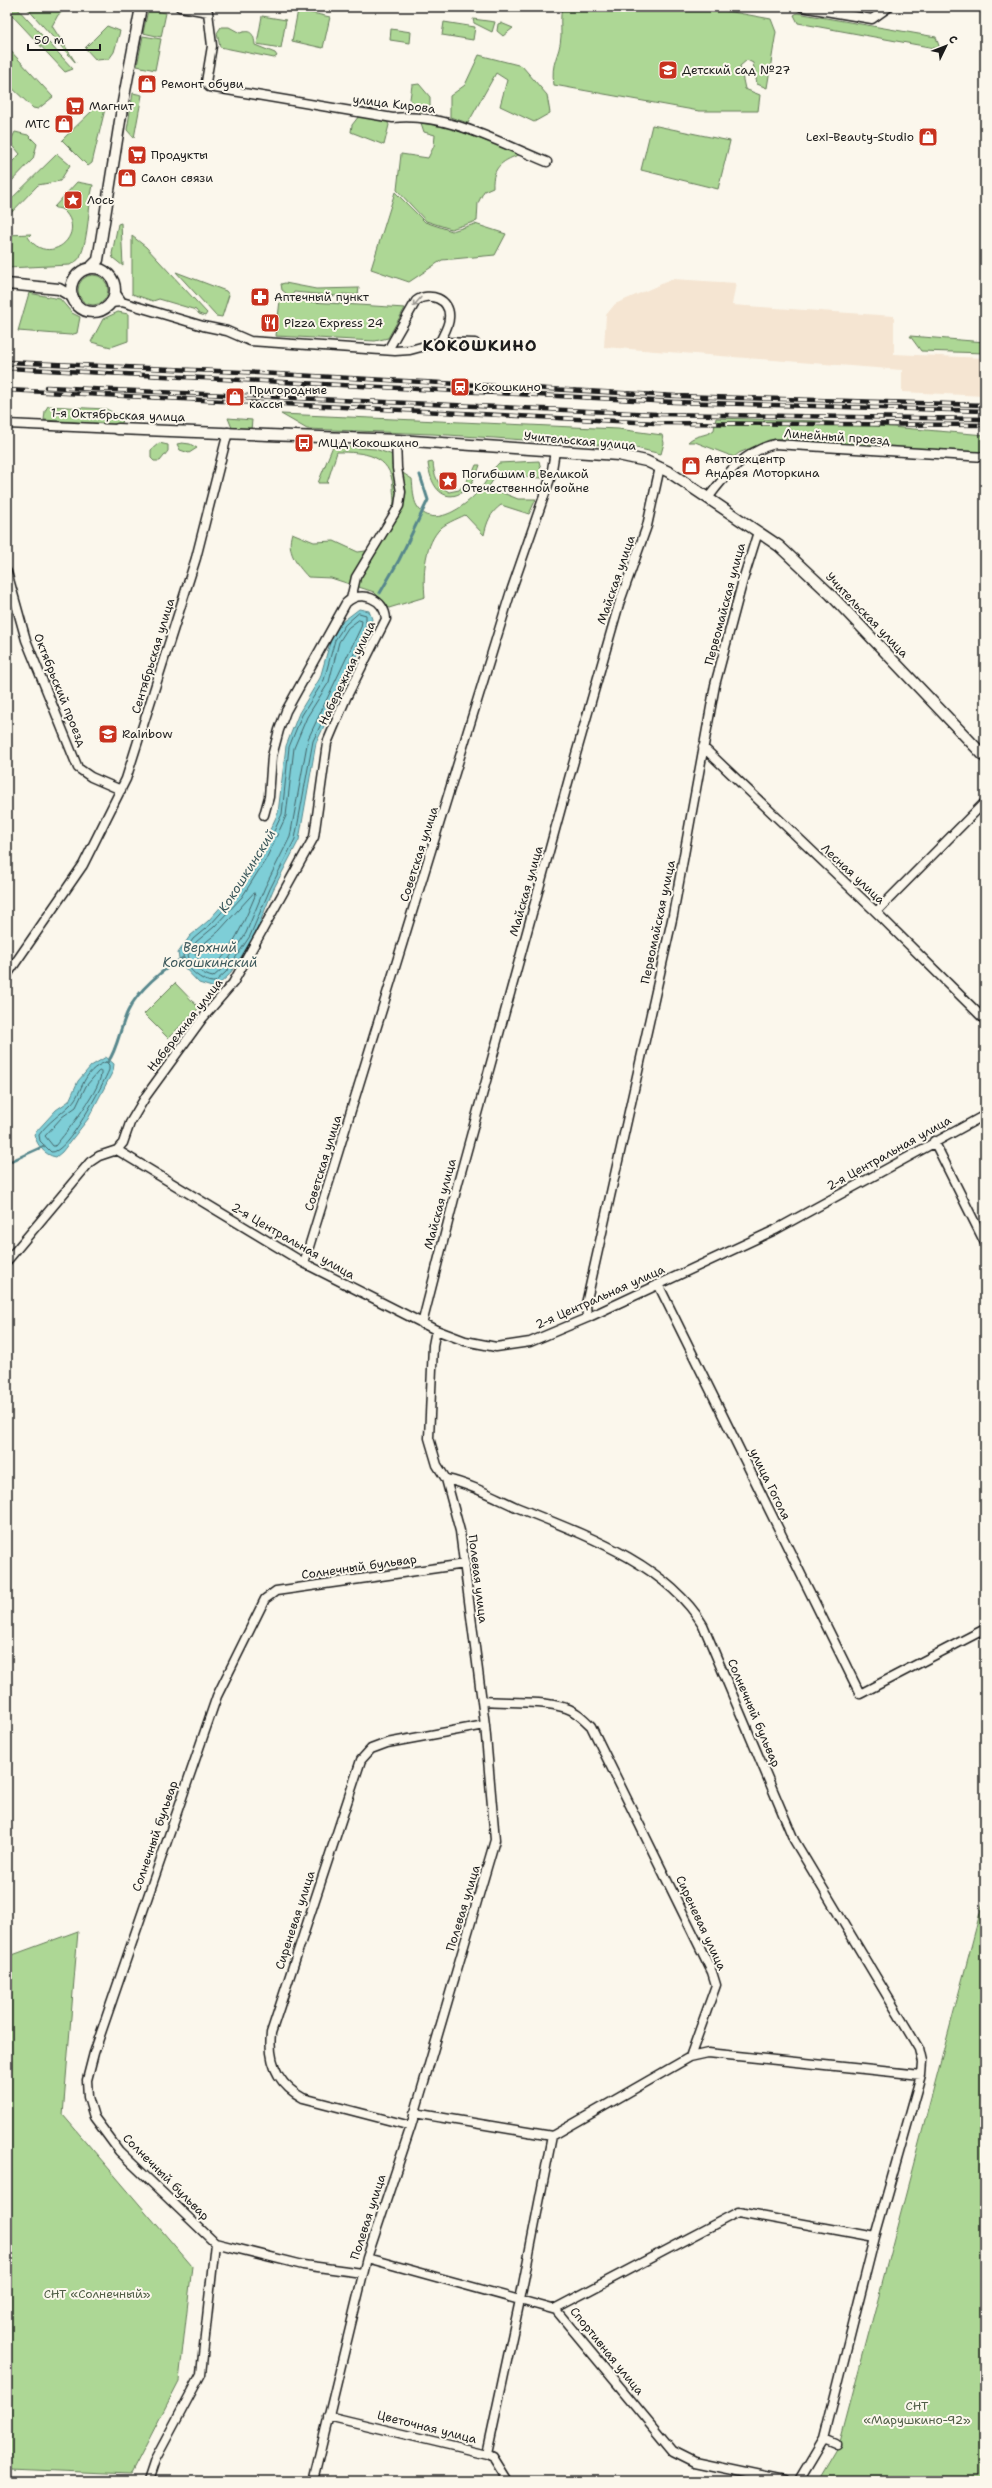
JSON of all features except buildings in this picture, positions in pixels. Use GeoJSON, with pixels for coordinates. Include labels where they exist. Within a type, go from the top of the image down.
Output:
{"type":"FeatureCollection","features":[{"type":"Feature","properties":{"kind":"street"},"geometry":{"type":"LineString","coordinates":[[60,289],[73,282],[78,274],[90,268],[98,260],[124,94],[141,7]]}},
{"type":"Feature","properties":{"kind":"street","name":"улица Кирова"},"geometry":{"type":"LineString","coordinates":[[180,7],[208,12],[212,35],[206,82],[209,87],[393,118],[414,118],[448,124],[547,162]]}},
{"type":"Feature","properties":{"kind":"street"},"geometry":{"type":"LineString","coordinates":[[802,7],[872,19],[889,7]]}},
{"type":"Feature","properties":{"kind":"street"},"geometry":{"type":"LineString","coordinates":[[98,260],[104,271],[113,280],[115,292],[122,302]]}},
{"type":"Feature","properties":{"kind":"street"},"geometry":{"type":"LineString","coordinates":[[90,268],[104,271]]}},
{"type":"Feature","properties":{"kind":"street"},"geometry":{"type":"LineString","coordinates":[[73,282],[73,297],[77,305],[89,311],[103,310],[110,303],[115,292]]}},
{"type":"Feature","properties":{"kind":"street"},"geometry":{"type":"LineString","coordinates":[[7,284],[60,289],[73,297]]}},
{"type":"Feature","properties":{"kind":"street"},"geometry":{"type":"LineString","coordinates":[[388,350],[416,301],[423,296],[433,296],[442,301],[448,309],[449,320],[440,342]]}},
{"type":"Feature","properties":{"kind":"street"},"geometry":{"type":"LineString","coordinates":[[110,303],[122,302],[203,326],[227,331],[250,341],[388,350],[410,350],[440,342],[474,343]]}},
{"type":"Feature","properties":{"kind":"street","name":"1-я Октябрьская улица"},"geometry":{"type":"LineString","coordinates":[[7,424],[228,432]]}},
{"type":"Feature","properties":{"kind":"street","name":"Учительская улица"},"geometry":{"type":"LineString","coordinates":[[228,432],[396,440],[618,455],[646,461],[660,467],[783,550],[830,594],[985,757]]}},
{"type":"Feature","properties":{"kind":"street","name":"Сентябрьская улица"},"geometry":{"type":"LineString","coordinates":[[7,975],[83,865],[121,790],[137,749],[194,565],[228,432]]}},
{"type":"Feature","properties":{"kind":"street"},"geometry":{"type":"LineString","coordinates":[[264,815],[270,797],[272,756],[284,716],[346,603],[355,598],[356,577],[399,506],[401,492],[397,468],[396,440]]}},
{"type":"Feature","properties":{"kind":"street","name":"Линейный проезд"},"geometry":{"type":"LineString","coordinates":[[708,498],[726,474],[746,456],[776,444],[985,457]]}},
{"type":"Feature","properties":{"kind":"street","name":"Советская улица"},"geometry":{"type":"LineString","coordinates":[[304,1263],[510,594],[551,476],[555,451]]}},
{"type":"Feature","properties":{"kind":"street","name":"Майская улица"},"geometry":{"type":"LineString","coordinates":[[422,1324],[458,1183],[570,775],[619,604],[647,526],[660,467]]}},
{"type":"Feature","properties":{"kind":"street","name":"Первомайская улица"},"geometry":{"type":"LineString","coordinates":[[587,1318],[586,1304],[675,908],[715,685],[743,580],[758,532]]}},
{"type":"Feature","properties":{"kind":"street","name":"Октябрьский проезд"},"geometry":{"type":"LineString","coordinates":[[7,572],[26,640],[78,768],[91,777],[121,790]]}},
{"type":"Feature","properties":{"kind":"street","name":"Набережная улица"},"geometry":{"type":"LineString","coordinates":[[117,1150],[123,1143],[130,1123],[146,1096],[202,1019],[233,983],[314,837],[324,754],[331,733],[386,619],[384,610],[377,602],[368,596],[355,598]]}},
{"type":"Feature","properties":{"kind":"street","name":"Лесная улица"},"geometry":{"type":"LineString","coordinates":[[703,747],[876,912],[985,1020]]}},
{"type":"Feature","properties":{"kind":"street"},"geometry":{"type":"LineString","coordinates":[[876,912],[985,802]]}},
{"type":"Feature","properties":{"kind":"street","name":"2-я Центральная улица"},"geometry":{"type":"LineString","coordinates":[[117,1150],[304,1263],[422,1324],[465,1341],[496,1347],[530,1342],[587,1318],[775,1230],[934,1141],[985,1115]]}},
{"type":"Feature","properties":{"kind":"street"},"geometry":{"type":"LineString","coordinates":[[934,1141],[985,1243]]}},
{"type":"Feature","properties":{"kind":"street"},"geometry":{"type":"LineString","coordinates":[[7,1261],[90,1162],[99,1156],[117,1150]]}},
{"type":"Feature","properties":{"kind":"street","name":"улица Гоголя"},"geometry":{"type":"LineString","coordinates":[[658,1284],[860,1694],[985,1629]]}},
{"type":"Feature","properties":{"kind":"street","name":"Полевая улица"},"geometry":{"type":"LineString","coordinates":[[313,2481],[362,2273],[411,2126],[495,1840],[485,1725],[457,1518],[446,1479],[437,1465],[430,1438],[433,1345],[436,1330]]}},
{"type":"Feature","properties":{"kind":"street","name":"Солнечный бульвар"},"geometry":{"type":"LineString","coordinates":[[446,1479],[465,1485],[575,1532],[644,1567],[696,1612],[703,1625],[794,1840],[919,2049],[922,2062],[921,2075],[875,2237],[824,2439],[799,2481]]}},
{"type":"Feature","properties":{"kind":"street","name":"Солнечный бульвар"},"geometry":{"type":"LineString","coordinates":[[362,2273],[304,2265],[215,2243],[119,2151],[94,2117],[88,2097],[88,2080],[94,2053],[217,1696],[265,1599],[276,1591],[464,1564]]}},
{"type":"Feature","properties":{"kind":"street","name":"Сиреневая улица"},"geometry":{"type":"LineString","coordinates":[[482,1701],[554,1705],[568,1708],[582,1716],[591,1726],[712,1972],[716,1985],[690,2056]]}},
{"type":"Feature","properties":{"kind":"street","name":"Сиреневая улица"},"geometry":{"type":"LineString","coordinates":[[411,2126],[303,2098],[287,2088],[271,2056],[271,2033],[361,1760],[371,1749],[387,1743],[485,1725]]}},
{"type":"Feature","properties":{"kind":"street"},"geometry":{"type":"LineString","coordinates":[[414,2113],[552,2136],[690,2056],[712,2053],[921,2075]]}},
{"type":"Feature","properties":{"kind":"street"},"geometry":{"type":"LineString","coordinates":[[487,2454],[520,2300],[552,2136]]}},
{"type":"Feature","properties":{"kind":"street"},"geometry":{"type":"LineString","coordinates":[[554,2309],[738,2212],[875,2237]]}},
{"type":"Feature","properties":{"kind":"street"},"geometry":{"type":"LineString","coordinates":[[148,2481],[155,2460],[200,2374],[215,2243]]}},
{"type":"Feature","properties":{"kind":"street","name":"Спортивная улица"},"geometry":{"type":"LineString","coordinates":[[367,2258],[554,2309],[563,2316],[673,2451],[695,2462],[785,2481]]}},
{"type":"Feature","properties":{"kind":"street","name":"Цветочная улица"},"geometry":{"type":"LineString","coordinates":[[328,2416],[487,2454],[492,2457],[508,2481]]}},
{"type":"Feature","properties":{"kind":"street"},"geometry":{"type":"LineString","coordinates":[[824,2439],[836,2444]]}},
{"type":"Feature","properties":{"kind":"shaded area"},"geometry":{"type":"Polygon","coordinates":[[[673,279],[736,283],[732,305],[894,316],[894,354],[985,358],[985,396],[902,392],[902,370],[604,347],[606,315],[615,304],[673,279]]]}},
{"type":"Feature","properties":{"kind":"green space"},"geometry":{"type":"Polygon","coordinates":[[[7,7],[16,7],[73,69],[65,72],[7,10],[7,7]]]}},
{"type":"Feature","properties":{"kind":"green space"},"geometry":{"type":"Polygon","coordinates":[[[26,7],[64,7],[66,9],[58,15],[52,26],[76,63],[26,7]]]}},
{"type":"Feature","properties":{"kind":"green space","name":"Детский сад №27"},"geometry":{"type":"Polygon","coordinates":[[[562,7],[705,7],[771,19],[776,32],[767,88],[757,84],[753,63],[747,60],[740,66],[745,89],[760,95],[758,111],[699,111],[554,85],[553,70],[561,36],[562,7]]]}},
{"type":"Feature","properties":{"kind":"green space"},"geometry":{"type":"Polygon","coordinates":[[[148,10],[166,13],[161,37],[143,33],[148,10]]]}},
{"type":"Feature","properties":{"kind":"green space"},"geometry":{"type":"Polygon","coordinates":[[[298,10],[330,17],[323,48],[292,41],[298,10]]]}},
{"type":"Feature","properties":{"kind":"green space"},"geometry":{"type":"Polygon","coordinates":[[[797,13],[936,37],[940,49],[798,23],[794,15],[797,13]]]}},
{"type":"Feature","properties":{"kind":"green space"},"geometry":{"type":"Polygon","coordinates":[[[262,16],[286,20],[281,48],[257,44],[262,16]]]}},
{"type":"Feature","properties":{"kind":"green space"},"geometry":{"type":"Polygon","coordinates":[[[473,19],[495,22],[492,32],[474,23],[473,19]]]}},
{"type":"Feature","properties":{"kind":"green space"},"geometry":{"type":"Polygon","coordinates":[[[444,22],[475,27],[473,40],[442,35],[444,22]]]}},
{"type":"Feature","properties":{"kind":"green space"},"geometry":{"type":"Polygon","coordinates":[[[501,23],[513,28],[503,36],[497,31],[498,24],[501,23]]]}},
{"type":"Feature","properties":{"kind":"green space"},"geometry":{"type":"Polygon","coordinates":[[[107,26],[120,31],[114,52],[109,59],[96,60],[85,48],[107,26]]]}},
{"type":"Feature","properties":{"kind":"green space"},"geometry":{"type":"Polygon","coordinates":[[[221,27],[229,27],[240,33],[251,33],[254,38],[255,45],[275,53],[277,56],[274,58],[220,47],[217,33],[221,27]]]}},
{"type":"Feature","properties":{"kind":"green space"},"geometry":{"type":"Polygon","coordinates":[[[391,29],[411,32],[410,43],[390,40],[391,29]]]}},
{"type":"Feature","properties":{"kind":"green space"},"geometry":{"type":"Polygon","coordinates":[[[143,36],[161,39],[155,70],[137,66],[143,36]]]}},
{"type":"Feature","properties":{"kind":"green space"},"geometry":{"type":"Polygon","coordinates":[[[7,47],[53,97],[38,109],[33,108],[7,83],[7,47]]]}},
{"type":"Feature","properties":{"kind":"green space"},"geometry":{"type":"Polygon","coordinates":[[[479,55],[522,66],[547,95],[550,113],[534,122],[500,106],[507,80],[496,73],[468,123],[450,117],[450,96],[465,85],[479,55]]]}},
{"type":"Feature","properties":{"kind":"green space"},"geometry":{"type":"Polygon","coordinates":[[[419,84],[430,97],[430,109],[423,112],[412,109],[410,99],[412,85],[419,84]]]}},
{"type":"Feature","properties":{"kind":"green space"},"geometry":{"type":"Polygon","coordinates":[[[133,93],[142,95],[134,138],[127,130],[133,93]]]}},
{"type":"Feature","properties":{"kind":"green space"},"geometry":{"type":"Polygon","coordinates":[[[103,106],[105,109],[92,163],[88,166],[62,140],[94,109],[103,106]]]}},
{"type":"Feature","properties":{"kind":"green space"},"geometry":{"type":"Polygon","coordinates":[[[359,116],[387,121],[389,125],[384,145],[351,132],[352,125],[359,116]]]}},
{"type":"Feature","properties":{"kind":"green space"},"geometry":{"type":"Polygon","coordinates":[[[421,123],[451,128],[521,154],[504,162],[497,169],[493,180],[493,187],[484,191],[478,203],[477,221],[451,229],[426,221],[397,190],[401,154],[428,158],[434,146],[435,135],[424,132],[421,123]]]}},
{"type":"Feature","properties":{"kind":"green space"},"geometry":{"type":"Polygon","coordinates":[[[652,125],[730,141],[718,189],[641,170],[652,125]]]}},
{"type":"Feature","properties":{"kind":"green space"},"geometry":{"type":"Polygon","coordinates":[[[15,132],[28,135],[37,144],[33,159],[7,186],[7,167],[20,154],[10,142],[15,132]]]}},
{"type":"Feature","properties":{"kind":"green space"},"geometry":{"type":"Polygon","coordinates":[[[57,154],[70,165],[60,181],[38,185],[7,217],[7,203],[57,154]]]}},
{"type":"Feature","properties":{"kind":"green space"},"geometry":{"type":"Polygon","coordinates":[[[77,182],[93,185],[87,231],[83,249],[79,258],[70,265],[7,268],[7,235],[31,234],[28,237],[36,246],[45,249],[54,249],[62,245],[68,239],[71,231],[71,222],[64,211],[54,207],[77,182]]]}},
{"type":"Feature","properties":{"kind":"green space"},"geometry":{"type":"Polygon","coordinates":[[[395,192],[425,222],[452,231],[475,224],[506,234],[495,255],[442,260],[409,282],[371,269],[395,192]]]}},
{"type":"Feature","properties":{"kind":"green space"},"geometry":{"type":"Polygon","coordinates":[[[121,223],[123,266],[113,258],[112,254],[118,224],[121,223]]]}},
{"type":"Feature","properties":{"kind":"green space"},"geometry":{"type":"Polygon","coordinates":[[[132,236],[146,247],[207,313],[205,316],[199,314],[196,310],[159,299],[153,301],[132,294],[132,236]]]}},
{"type":"Feature","properties":{"kind":"green space"},"geometry":{"type":"Polygon","coordinates":[[[176,272],[226,291],[229,295],[222,317],[216,316],[176,272]]]}},
{"type":"Feature","properties":{"kind":"green space"},"geometry":{"type":"Polygon","coordinates":[[[93,275],[103,280],[108,290],[103,300],[93,305],[83,300],[78,290],[83,280],[93,275]]]}},
{"type":"Feature","properties":{"kind":"green space"},"geometry":{"type":"Polygon","coordinates":[[[285,283],[316,289],[359,288],[358,295],[343,294],[337,296],[294,292],[291,297],[282,290],[281,284],[285,283]]]}},
{"type":"Feature","properties":{"kind":"green space"},"geometry":{"type":"Polygon","coordinates":[[[29,293],[60,299],[72,313],[80,317],[77,333],[70,335],[18,331],[29,293]]]}},
{"type":"Feature","properties":{"kind":"green space"},"geometry":{"type":"Polygon","coordinates":[[[280,300],[405,308],[388,338],[375,341],[276,336],[280,300]]]}},
{"type":"Feature","properties":{"kind":"green space"},"geometry":{"type":"Polygon","coordinates":[[[118,312],[128,314],[128,341],[111,347],[91,342],[103,319],[118,312]]]}},
{"type":"Feature","properties":{"kind":"green space"},"geometry":{"type":"Polygon","coordinates":[[[910,336],[985,342],[985,353],[921,351],[910,336]]]}},
{"type":"Feature","properties":{"kind":"green space"},"geometry":{"type":"Polygon","coordinates":[[[48,406],[106,409],[124,418],[121,425],[44,420],[45,411],[48,406]]]}},
{"type":"Feature","properties":{"kind":"green space"},"geometry":{"type":"Polygon","coordinates":[[[281,414],[618,429],[662,435],[664,443],[661,454],[636,448],[602,445],[432,434],[307,429],[281,414]]]}},
{"type":"Feature","properties":{"kind":"green space"},"geometry":{"type":"Polygon","coordinates":[[[228,418],[252,420],[251,430],[232,428],[228,418]]]}},
{"type":"Feature","properties":{"kind":"green space"},"geometry":{"type":"Polygon","coordinates":[[[716,418],[819,421],[985,435],[985,453],[865,446],[784,438],[769,440],[739,453],[734,457],[695,442],[688,442],[691,439],[714,430],[716,418]]]}},
{"type":"Feature","properties":{"kind":"green space"},"geometry":{"type":"Polygon","coordinates":[[[159,443],[168,445],[168,451],[160,461],[154,461],[151,458],[151,450],[159,443]]]}},
{"type":"Feature","properties":{"kind":"green space"},"geometry":{"type":"Polygon","coordinates":[[[177,444],[190,444],[197,448],[189,453],[180,450],[177,444]]]}},
{"type":"Feature","properties":{"kind":"green space"},"geometry":{"type":"Polygon","coordinates":[[[333,446],[375,449],[393,455],[392,466],[412,479],[414,497],[417,506],[424,513],[432,516],[441,516],[460,508],[481,488],[499,463],[539,461],[543,478],[496,476],[485,492],[498,491],[518,499],[536,499],[529,514],[501,505],[494,511],[490,518],[484,535],[465,515],[443,526],[433,538],[427,554],[424,580],[425,597],[389,608],[374,592],[331,578],[308,577],[293,557],[290,546],[292,533],[314,542],[334,541],[358,552],[373,550],[394,504],[391,476],[387,468],[381,461],[366,454],[337,452],[327,483],[318,483],[333,446]]]}},
{"type":"Feature","properties":{"kind":"green space"},"geometry":{"type":"Polygon","coordinates":[[[433,462],[434,471],[439,483],[449,492],[459,490],[472,474],[476,465],[480,465],[467,488],[459,494],[451,496],[443,494],[436,488],[431,478],[428,463],[433,462]]]}},
{"type":"Feature","properties":{"kind":"green space"},"geometry":{"type":"Polygon","coordinates":[[[175,983],[199,1008],[168,1038],[144,1014],[175,983]]]}},
{"type":"Feature","properties":{"kind":"green space","name":"СНТ «Марушкино-92»"},"geometry":{"type":"Polygon","coordinates":[[[985,1894],[985,2481],[817,2481],[840,2442],[985,1894]]]}},
{"type":"Feature","properties":{"kind":"green space","name":"СНТ «Солнечный»"},"geometry":{"type":"Polygon","coordinates":[[[78,1931],[63,2115],[192,2266],[179,2381],[131,2474],[11,2469],[7,2474],[7,1957],[78,1931]]]}},
{"type":"Feature","properties":{"kind":"water","name":"Верхний Кокошкинский"},"geometry":{"type":"Polygon","coordinates":[[[359,609],[369,611],[372,619],[370,629],[316,743],[299,840],[273,890],[254,937],[229,975],[215,988],[199,983],[180,963],[178,953],[190,936],[208,921],[235,891],[258,855],[278,813],[286,746],[299,713],[320,678],[331,639],[342,622],[359,609]]]}},
{"type":"Feature","properties":{"kind":"water"},"geometry":{"type":"Polygon","coordinates":[[[106,1057],[114,1064],[113,1071],[88,1119],[62,1152],[56,1157],[48,1154],[39,1146],[34,1134],[56,1110],[69,1101],[78,1081],[91,1066],[106,1057]]]}},
{"type":"Feature","properties":{"kind":"waterway"},"geometry":{"type":"LineString","coordinates":[[380,593],[399,560],[428,500],[420,475]]}},
{"type":"Feature","properties":{"kind":"waterway","name":"Кокошкинский"},"geometry":{"type":"LineString","coordinates":[[108,1062],[114,1050],[125,1017],[132,1003],[159,974],[183,958]]}},
{"type":"Feature","properties":{"kind":"waterway","name":"Кокошкинский"},"geometry":{"type":"LineString","coordinates":[[7,1163],[44,1146]]}},
{"type":"Feature","properties":{"kind":"railway"},"geometry":{"type":"LineString","coordinates":[[7,362],[241,372],[676,396],[985,405]]}},
{"type":"Feature","properties":{"kind":"railway"},"geometry":{"type":"LineString","coordinates":[[7,368],[674,402],[985,411]]}},
{"type":"Feature","properties":{"kind":"railway"},"geometry":{"type":"LineString","coordinates":[[46,387],[656,414],[985,419]]}},
{"type":"Feature","properties":{"kind":"railway"},"geometry":{"type":"LineString","coordinates":[[7,390],[656,423],[985,425]]}},
{"type":"Feature","properties":{"kind":"place","name":"Детский сад №27"},"geometry":{"type":"Point","coordinates":[668,70]}},
{"type":"Feature","properties":{"kind":"place","name":"Ремонт обуви"},"geometry":{"type":"Point","coordinates":[147,84]}},
{"type":"Feature","properties":{"kind":"place","name":"Магнит"},"geometry":{"type":"Point","coordinates":[75,106]}},
{"type":"Feature","properties":{"kind":"place","name":"МТС"},"geometry":{"type":"Point","coordinates":[64,124]}},
{"type":"Feature","properties":{"kind":"place","name":"Lexi-Beauty-Studio"},"geometry":{"type":"Point","coordinates":[928,137]}},
{"type":"Feature","properties":{"kind":"place","name":"Продукты"},"geometry":{"type":"Point","coordinates":[137,155]}},
{"type":"Feature","properties":{"kind":"place","name":"Салон связи"},"geometry":{"type":"Point","coordinates":[127,178]}},
{"type":"Feature","properties":{"kind":"place","name":"Лось"},"geometry":{"type":"Point","coordinates":[73,200]}},
{"type":"Feature","properties":{"kind":"place","name":"Аптечный пункт"},"geometry":{"type":"Point","coordinates":[260,297]}},
{"type":"Feature","properties":{"kind":"place","name":"Pizza Express 24"},"geometry":{"type":"Point","coordinates":[270,323]}},
{"type":"Feature","properties":{"kind":"place","name":"Кокошкино"},"geometry":{"type":"Point","coordinates":[460,387]}},
{"type":"Feature","properties":{"kind":"place","name":"Пригородные кассы"},"geometry":{"type":"Point","coordinates":[235,397]}},
{"type":"Feature","properties":{"kind":"place","name":"МЦД Кокошкино"},"geometry":{"type":"Point","coordinates":[304,443]}},
{"type":"Feature","properties":{"kind":"place","name":"Автотехцентр Андрея Моторкина"},"geometry":{"type":"Point","coordinates":[691,466]}},
{"type":"Feature","properties":{"kind":"place","name":"Погибшим в Великой Отечественной войне"},"geometry":{"type":"Point","coordinates":[448,481]}},
{"type":"Feature","properties":{"kind":"place","name":"Rainbow"},"geometry":{"type":"Point","coordinates":[108,734]}},
{"type":"Feature","properties":{"kind":"district","name":"КОКОШКИНО"},"geometry":{"type":"Point","coordinates":[480,345]}}]}
